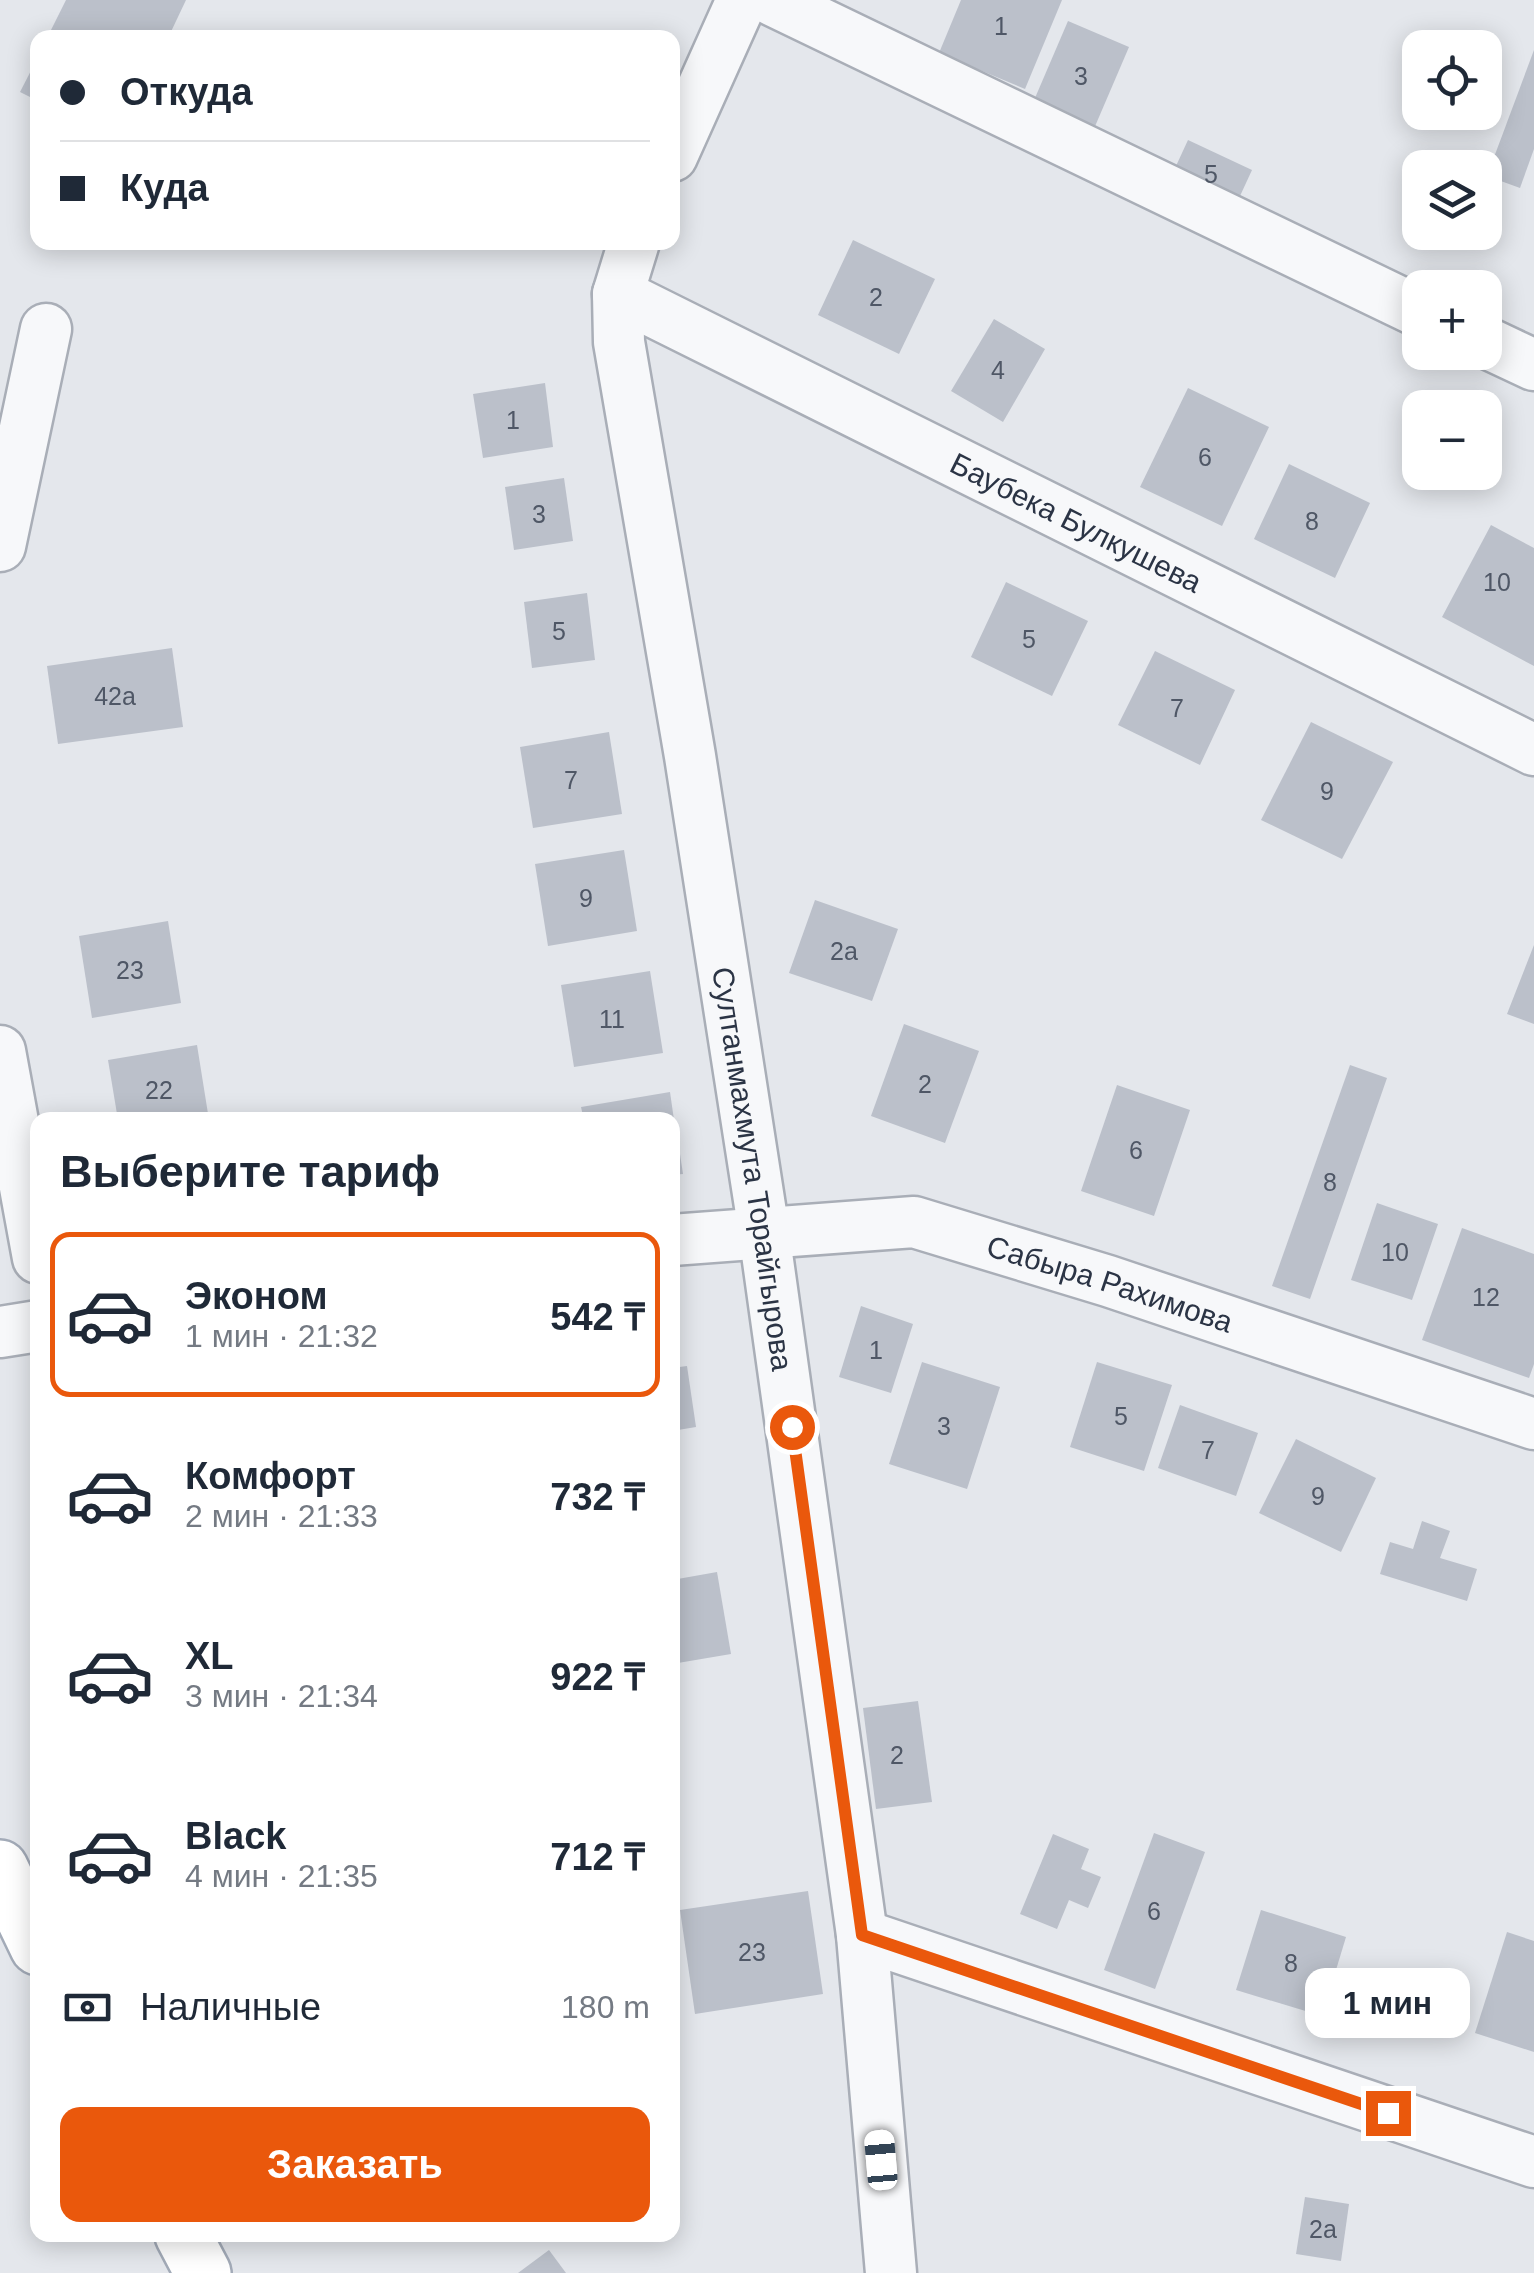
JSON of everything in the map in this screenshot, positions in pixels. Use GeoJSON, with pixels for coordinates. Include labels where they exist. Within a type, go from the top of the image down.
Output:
{"type":"FeatureCollection","features":[{"type":"Feature","properties":{"kind":"main road"},"geometry":{"type":"LineString","coordinates":[[0,1868],[30,1930]]}},
{"type":"Feature","properties":{"kind":"main road"},"geometry":{"type":"LineString","coordinates":[[187,2242],[204,2273]]}},
{"type":"Feature","properties":{"kind":"street"},"geometry":{"type":"LineString","coordinates":[[680,138],[742,0]]}},
{"type":"Feature","properties":{"kind":"street"},"geometry":{"type":"LineString","coordinates":[[772,0],[1402,303]]}},
{"type":"Feature","properties":{"kind":"street","name":"Султанмахмута Торайгырова"},"geometry":{"type":"LineString","coordinates":[[632,250],[618,294],[619,342],[690,756],[764,1232],[862,1935],[890,2273]]}},
{"type":"Feature","properties":{"kind":"street","name":"Баубека Булкушева"},"geometry":{"type":"LineString","coordinates":[[618,294],[1534,750]]}},
{"type":"Feature","properties":{"kind":"street"},"geometry":{"type":"LineString","coordinates":[[0,546],[46,328]]}},
{"type":"Feature","properties":{"kind":"street"},"geometry":{"type":"LineString","coordinates":[[1502,350],[1534,365]]}},
{"type":"Feature","properties":{"kind":"street"},"geometry":{"type":"LineString","coordinates":[[0,1051],[30,1214]]}},
{"type":"Feature","properties":{"kind":"street","name":"Сабыра Рахимова"},"geometry":{"type":"LineString","coordinates":[[680,1239],[914,1222],[1108,1280],[1534,1424]]}},
{"type":"Feature","properties":{"kind":"street"},"geometry":{"type":"LineString","coordinates":[[0,1332],[30,1327]]}},
{"type":"Feature","properties":{"kind":"street"},"geometry":{"type":"LineString","coordinates":[[862,1935],[1534,2162]]}},
{"type":"Feature","properties":{"kind":"building"},"geometry":{"type":"Polygon","coordinates":[[[66,0],[186,0],[172,30],[51,30],[66,0]]]}},
{"type":"Feature","properties":{"kind":"building"},"geometry":{"type":"Polygon","coordinates":[[[961,0],[1062,0],[1025,89],[939,53],[961,0]]]}},
{"type":"Feature","properties":{"kind":"building"},"geometry":{"type":"Polygon","coordinates":[[[1068,21],[1129,47],[1093,131],[1032,105],[1068,21]]]}},
{"type":"Feature","properties":{"kind":"building"},"geometry":{"type":"Polygon","coordinates":[[[1534,50],[1534,149],[1520,188],[1502,181],[1502,150],[1497,150],[1534,50]]]}},
{"type":"Feature","properties":{"kind":"building"},"geometry":{"type":"Polygon","coordinates":[[[30,73],[30,97],[20,92],[30,73]]]}},
{"type":"Feature","properties":{"kind":"building"},"geometry":{"type":"Polygon","coordinates":[[[1188,140],[1252,170],[1234,209],[1170,179],[1188,140]]]}},
{"type":"Feature","properties":{"kind":"building"},"geometry":{"type":"Polygon","coordinates":[[[853,240],[935,279],[899,354],[818,315],[853,240]]]}},
{"type":"Feature","properties":{"kind":"building"},"geometry":{"type":"Polygon","coordinates":[[[994,319],[1045,349],[1003,422],[951,391],[994,319]]]}},
{"type":"Feature","properties":{"kind":"building"},"geometry":{"type":"Polygon","coordinates":[[[545,383],[553,447],[483,458],[473,394],[545,383]]]}},
{"type":"Feature","properties":{"kind":"building"},"geometry":{"type":"Polygon","coordinates":[[[1188,388],[1269,427],[1222,526],[1140,487],[1188,388]]]}},
{"type":"Feature","properties":{"kind":"building"},"geometry":{"type":"Polygon","coordinates":[[[1289,464],[1370,503],[1335,578],[1254,539],[1289,464]]]}},
{"type":"Feature","properties":{"kind":"building"},"geometry":{"type":"Polygon","coordinates":[[[564,478],[573,541],[514,550],[505,487],[564,478]]]}},
{"type":"Feature","properties":{"kind":"building"},"geometry":{"type":"Polygon","coordinates":[[[1491,525],[1534,548],[1534,666],[1442,617],[1491,525]]]}},
{"type":"Feature","properties":{"kind":"building"},"geometry":{"type":"Polygon","coordinates":[[[1006,582],[1088,621],[1052,696],[971,657],[1006,582]]]}},
{"type":"Feature","properties":{"kind":"building"},"geometry":{"type":"Polygon","coordinates":[[[587,593],[595,660],[532,668],[524,602],[587,593]]]}},
{"type":"Feature","properties":{"kind":"building"},"geometry":{"type":"Polygon","coordinates":[[[172,648],[183,727],[58,744],[47,666],[172,648]]]}},
{"type":"Feature","properties":{"kind":"building"},"geometry":{"type":"Polygon","coordinates":[[[1155,651],[1235,690],[1200,765],[1118,725],[1155,651]]]}},
{"type":"Feature","properties":{"kind":"building"},"geometry":{"type":"Polygon","coordinates":[[[1311,722],[1393,762],[1342,859],[1261,820],[1311,722]]]}},
{"type":"Feature","properties":{"kind":"building"},"geometry":{"type":"Polygon","coordinates":[[[609,732],[622,814],[533,828],[520,747],[609,732]]]}},
{"type":"Feature","properties":{"kind":"building"},"geometry":{"type":"Polygon","coordinates":[[[624,850],[637,931],[548,946],[535,864],[624,850]]]}},
{"type":"Feature","properties":{"kind":"building"},"geometry":{"type":"Polygon","coordinates":[[[815,900],[898,929],[872,1001],[789,973],[815,900]]]}},
{"type":"Feature","properties":{"kind":"building"},"geometry":{"type":"Polygon","coordinates":[[[168,921],[181,1003],[92,1018],[79,936],[168,921]]]}},
{"type":"Feature","properties":{"kind":"building"},"geometry":{"type":"Polygon","coordinates":[[[1534,945],[1534,1024],[1507,1014],[1534,945]]]}},
{"type":"Feature","properties":{"kind":"building"},"geometry":{"type":"Polygon","coordinates":[[[650,971],[663,1053],[574,1067],[561,985],[650,971]]]}},
{"type":"Feature","properties":{"kind":"building"},"geometry":{"type":"Polygon","coordinates":[[[904,1024],[979,1051],[945,1143],[871,1116],[904,1024]]]}},
{"type":"Feature","properties":{"kind":"building"},"geometry":{"type":"Polygon","coordinates":[[[197,1045],[208,1112],[117,1112],[108,1060],[197,1045]]]}},
{"type":"Feature","properties":{"kind":"building"},"geometry":{"type":"Polygon","coordinates":[[[1350,1065],[1387,1078],[1310,1299],[1272,1286],[1350,1065]]]}},
{"type":"Feature","properties":{"kind":"building"},"geometry":{"type":"Polygon","coordinates":[[[1117,1085],[1190,1110],[1154,1216],[1081,1191],[1117,1085]]]}},
{"type":"Feature","properties":{"kind":"building"},"geometry":{"type":"Polygon","coordinates":[[[670,1092],[673,1112],[582,1112],[581,1107],[670,1092]]]}},
{"type":"Feature","properties":{"kind":"building"},"geometry":{"type":"Polygon","coordinates":[[[1377,1203],[1438,1224],[1412,1300],[1351,1280],[1377,1203]]]}},
{"type":"Feature","properties":{"kind":"building"},"geometry":{"type":"Polygon","coordinates":[[[1462,1228],[1534,1254],[1534,1364],[1529,1378],[1422,1340],[1462,1228]]]}},
{"type":"Feature","properties":{"kind":"building"},"geometry":{"type":"Polygon","coordinates":[[[861,1306],[913,1324],[891,1393],[839,1377],[861,1306]]]}},
{"type":"Feature","properties":{"kind":"building"},"geometry":{"type":"Polygon","coordinates":[[[922,1362],[1000,1387],[967,1489],[889,1464],[922,1362]]]}},
{"type":"Feature","properties":{"kind":"building"},"geometry":{"type":"Polygon","coordinates":[[[1097,1362],[1172,1385],[1144,1471],[1070,1447],[1097,1362]]]}},
{"type":"Feature","properties":{"kind":"building"},"geometry":{"type":"Polygon","coordinates":[[[687,1366],[696,1427],[680,1430],[680,1367],[687,1366]]]}},
{"type":"Feature","properties":{"kind":"building"},"geometry":{"type":"Polygon","coordinates":[[[1180,1405],[1258,1433],[1236,1496],[1158,1468],[1180,1405]]]}},
{"type":"Feature","properties":{"kind":"building"},"geometry":{"type":"Polygon","coordinates":[[[1296,1439],[1376,1478],[1341,1552],[1259,1513],[1296,1439]]]}},
{"type":"Feature","properties":{"kind":"building"},"geometry":{"type":"Polygon","coordinates":[[[1422,1521],[1450,1531],[1440,1558],[1477,1569],[1467,1601],[1380,1574],[1390,1542],[1413,1549],[1422,1521]]]}},
{"type":"Feature","properties":{"kind":"building"},"geometry":{"type":"Polygon","coordinates":[[[717,1572],[731,1654],[680,1663],[680,1579],[717,1572]]]}},
{"type":"Feature","properties":{"kind":"building"},"geometry":{"type":"Polygon","coordinates":[[[918,1701],[932,1802],[876,1809],[863,1708],[918,1701]]]}},
{"type":"Feature","properties":{"kind":"building"},"geometry":{"type":"Polygon","coordinates":[[[1154,1833],[1205,1852],[1155,1989],[1104,1970],[1154,1833]]]}},
{"type":"Feature","properties":{"kind":"building"},"geometry":{"type":"Polygon","coordinates":[[[1053,1834],[1089,1849],[1081,1869],[1101,1877],[1088,1908],[1069,1900],[1057,1929],[1020,1914],[1053,1834]]]}},
{"type":"Feature","properties":{"kind":"building"},"geometry":{"type":"Polygon","coordinates":[[[808,1891],[823,1994],[695,2014],[680,1910],[808,1891]]]}},
{"type":"Feature","properties":{"kind":"building"},"geometry":{"type":"Polygon","coordinates":[[[1261,1910],[1346,1937],[1322,2016],[1236,1990],[1261,1910]]]}},
{"type":"Feature","properties":{"kind":"building"},"geometry":{"type":"Polygon","coordinates":[[[1507,1932],[1534,1941],[1534,2052],[1475,2033],[1507,1932]]]}},
{"type":"Feature","properties":{"kind":"building"},"geometry":{"type":"Polygon","coordinates":[[[1305,2197],[1349,2204],[1341,2261],[1296,2254],[1305,2197]]]}},
{"type":"Feature","properties":{"kind":"building"},"geometry":{"type":"Polygon","coordinates":[[[549,2250],[566,2273],[518,2273],[549,2250]]]}},
{"type":"Feature","properties":{"kind":"route"},"geometry":{"type":"LineString","coordinates":[[792,1427],[862,1935],[1388,2113]]}}]}
